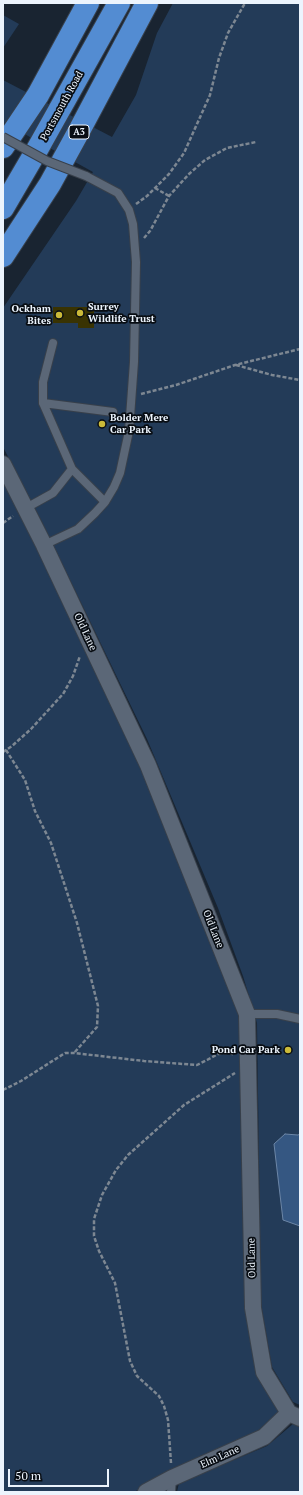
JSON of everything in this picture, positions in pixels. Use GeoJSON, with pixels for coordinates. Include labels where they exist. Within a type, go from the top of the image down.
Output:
{"type":"FeatureCollection","features":[{"type":"Feature","properties":{"kind":"highway"},"geometry":{"type":"LineString","coordinates":[[3,147],[38,95],[88,3]]}},
{"type":"Feature","properties":{"kind":"highway","name":"Portsmouth Road"},"geometry":{"type":"LineString","coordinates":[[3,208],[119,3]]}},
{"type":"Feature","properties":{"kind":"highway","name":"A3"},"geometry":{"type":"LineString","coordinates":[[3,256],[50,184],[80,131],[147,3]]}},
{"type":"Feature","properties":{"kind":"street","name":"Old Lane"},"geometry":{"type":"LineString","coordinates":[[3,464],[44,545],[148,765],[247,1014],[252,1308],[264,1372],[294,1416]]}},
{"type":"Feature","properties":{"kind":"street","name":"Elm Lane"},"geometry":{"type":"LineString","coordinates":[[146,1492],[172,1485],[264,1437],[294,1416]]}},
{"type":"Feature","properties":{"kind":"lane"},"geometry":{"type":"LineString","coordinates":[[3,137],[47,161],[86,176],[118,193],[129,210],[134,224],[136,248],[134,362],[129,431],[122,464],[117,481],[95,513],[78,529],[44,545]]}},
{"type":"Feature","properties":{"kind":"lane"},"geometry":{"type":"LineString","coordinates":[[53,343],[43,382],[42,403],[72,469],[104,502]]}},
{"type":"Feature","properties":{"kind":"lane"},"geometry":{"type":"LineString","coordinates":[[42,403],[112,412]]}},
{"type":"Feature","properties":{"kind":"lane"},"geometry":{"type":"LineString","coordinates":[[26,508],[53,492],[72,469]]}},
{"type":"Feature","properties":{"kind":"lane"},"geometry":{"type":"LineString","coordinates":[[247,1014],[277,1014],[300,1019]]}},
{"type":"Feature","properties":{"kind":"path"},"geometry":{"type":"LineString","coordinates":[[129,210],[169,174],[184,153],[210,95],[219,58],[228,32],[246,3]]}},
{"type":"Feature","properties":{"kind":"path"},"geometry":{"type":"LineString","coordinates":[[136,248],[150,231],[169,196],[189,174],[205,160],[227,148],[256,142]]}},
{"type":"Feature","properties":{"kind":"path"},"geometry":{"type":"LineString","coordinates":[[155,188],[169,196]]}},
{"type":"Feature","properties":{"kind":"path"},"geometry":{"type":"LineString","coordinates":[[131,396],[176,385],[235,365],[300,348]]}},
{"type":"Feature","properties":{"kind":"path"},"geometry":{"type":"LineString","coordinates":[[235,365],[272,375],[300,380]]}},
{"type":"Feature","properties":{"kind":"path"},"geometry":{"type":"LineString","coordinates":[[3,752],[31,729],[63,694],[80,659],[86,634]]}},
{"type":"Feature","properties":{"kind":"path"},"geometry":{"type":"LineString","coordinates":[[6,750],[25,780],[35,811],[51,843],[77,923],[98,1006],[97,1027],[74,1052]]}},
{"type":"Feature","properties":{"kind":"path"},"geometry":{"type":"LineString","coordinates":[[3,1090],[21,1081],[65,1053],[74,1052],[144,1061],[197,1065],[218,1054],[230,1052],[236,1057]]}},
{"type":"Feature","properties":{"kind":"path"},"geometry":{"type":"LineString","coordinates":[[172,1485],[168,1420],[164,1406],[159,1396],[137,1376],[130,1361],[115,1283],[95,1241],[94,1219],[102,1195],[116,1170],[128,1155],[184,1106],[237,1072],[249,1070]]}},
{"type":"Feature","properties":{"kind":"shaded area"},"geometry":{"type":"Polygon","coordinates":[[[173,3],[300,3],[300,1405],[293,1402],[272,1367],[261,1304],[257,1023],[243,976],[218,908],[147,739],[40,518],[3,447],[3,308],[76,201],[93,172],[3,122],[3,80],[112,137],[136,95],[157,33],[173,3]]]}},
{"type":"Feature","properties":{"kind":"shaded area"},"geometry":{"type":"Polygon","coordinates":[[[3,15],[19,24],[3,48],[3,15]]]}},
{"type":"Feature","properties":{"kind":"shaded area"},"geometry":{"type":"Polygon","coordinates":[[[3,481],[47,568],[133,748],[232,994],[243,1031],[246,1307],[280,1411],[260,1432],[196,1459],[134,1492],[3,1492],[3,481]]]}},
{"type":"Feature","properties":{"kind":"shaded area"},"geometry":{"type":"Polygon","coordinates":[[[285,1134],[300,1134],[300,1226],[283,1220],[274,1144],[285,1134]]]}},
{"type":"Feature","properties":{"kind":"shaded area"},"geometry":{"type":"Polygon","coordinates":[[[293,1424],[300,1427],[300,1492],[177,1492],[179,1483],[267,1446],[293,1424]]]}},
{"type":"Feature","properties":{"kind":"building"},"geometry":{"type":"Polygon","coordinates":[[[53,307],[94,307],[94,328],[78,328],[78,323],[53,323],[53,307]]]}},
{"type":"Feature","properties":{"kind":"place","name":"Surrey Wildlife Trust"},"geometry":{"type":"Point","coordinates":[80,313]}},
{"type":"Feature","properties":{"kind":"place","name":"Ockham Bites"},"geometry":{"type":"Point","coordinates":[59,315]}},
{"type":"Feature","properties":{"kind":"place","name":"Bolder Mere Car Park"},"geometry":{"type":"Point","coordinates":[102,424]}},
{"type":"Feature","properties":{"kind":"place","name":"Pond Car Park"},"geometry":{"type":"Point","coordinates":[288,1050]}}]}
